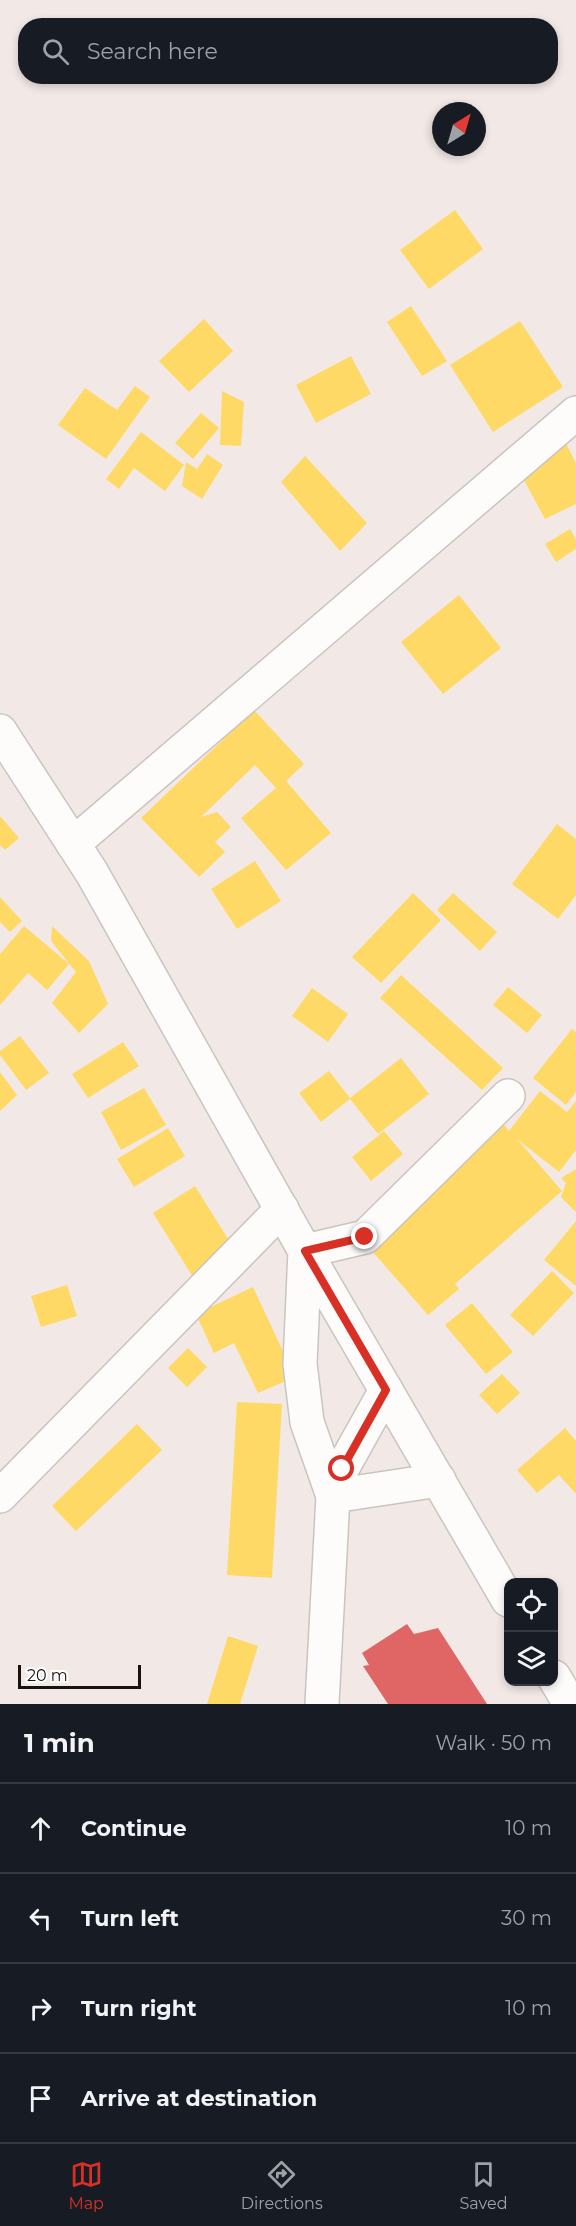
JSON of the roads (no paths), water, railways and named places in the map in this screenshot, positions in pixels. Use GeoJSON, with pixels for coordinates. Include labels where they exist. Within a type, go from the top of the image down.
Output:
{"type":"FeatureCollection","features":[{"type":"Feature","properties":{"kind":"street"},"geometry":{"type":"LineString","coordinates":[[73,844],[576,413]]}},
{"type":"Feature","properties":{"kind":"street"},"geometry":{"type":"LineString","coordinates":[[0,731],[92,873],[305,1251],[504,1593]]}},
{"type":"Feature","properties":{"kind":"street"},"geometry":{"type":"LineString","coordinates":[[305,1251],[365,1237],[508,1096]]}},
{"type":"Feature","properties":{"kind":"street"},"geometry":{"type":"LineString","coordinates":[[0,1496],[282,1209]]}},
{"type":"Feature","properties":{"kind":"street"},"geometry":{"type":"LineString","coordinates":[[305,1251],[300,1364],[307,1422],[333,1496]]}},
{"type":"Feature","properties":{"kind":"street"},"geometry":{"type":"LineString","coordinates":[[322,1704],[333,1496],[342,1469],[386,1390]]}},
{"type":"Feature","properties":{"kind":"street"},"geometry":{"type":"LineString","coordinates":[[333,1496],[439,1480]]}},
{"type":"Feature","properties":{"kind":"street"},"geometry":{"type":"LineString","coordinates":[[558,1684],[570,1704]]}}]}
